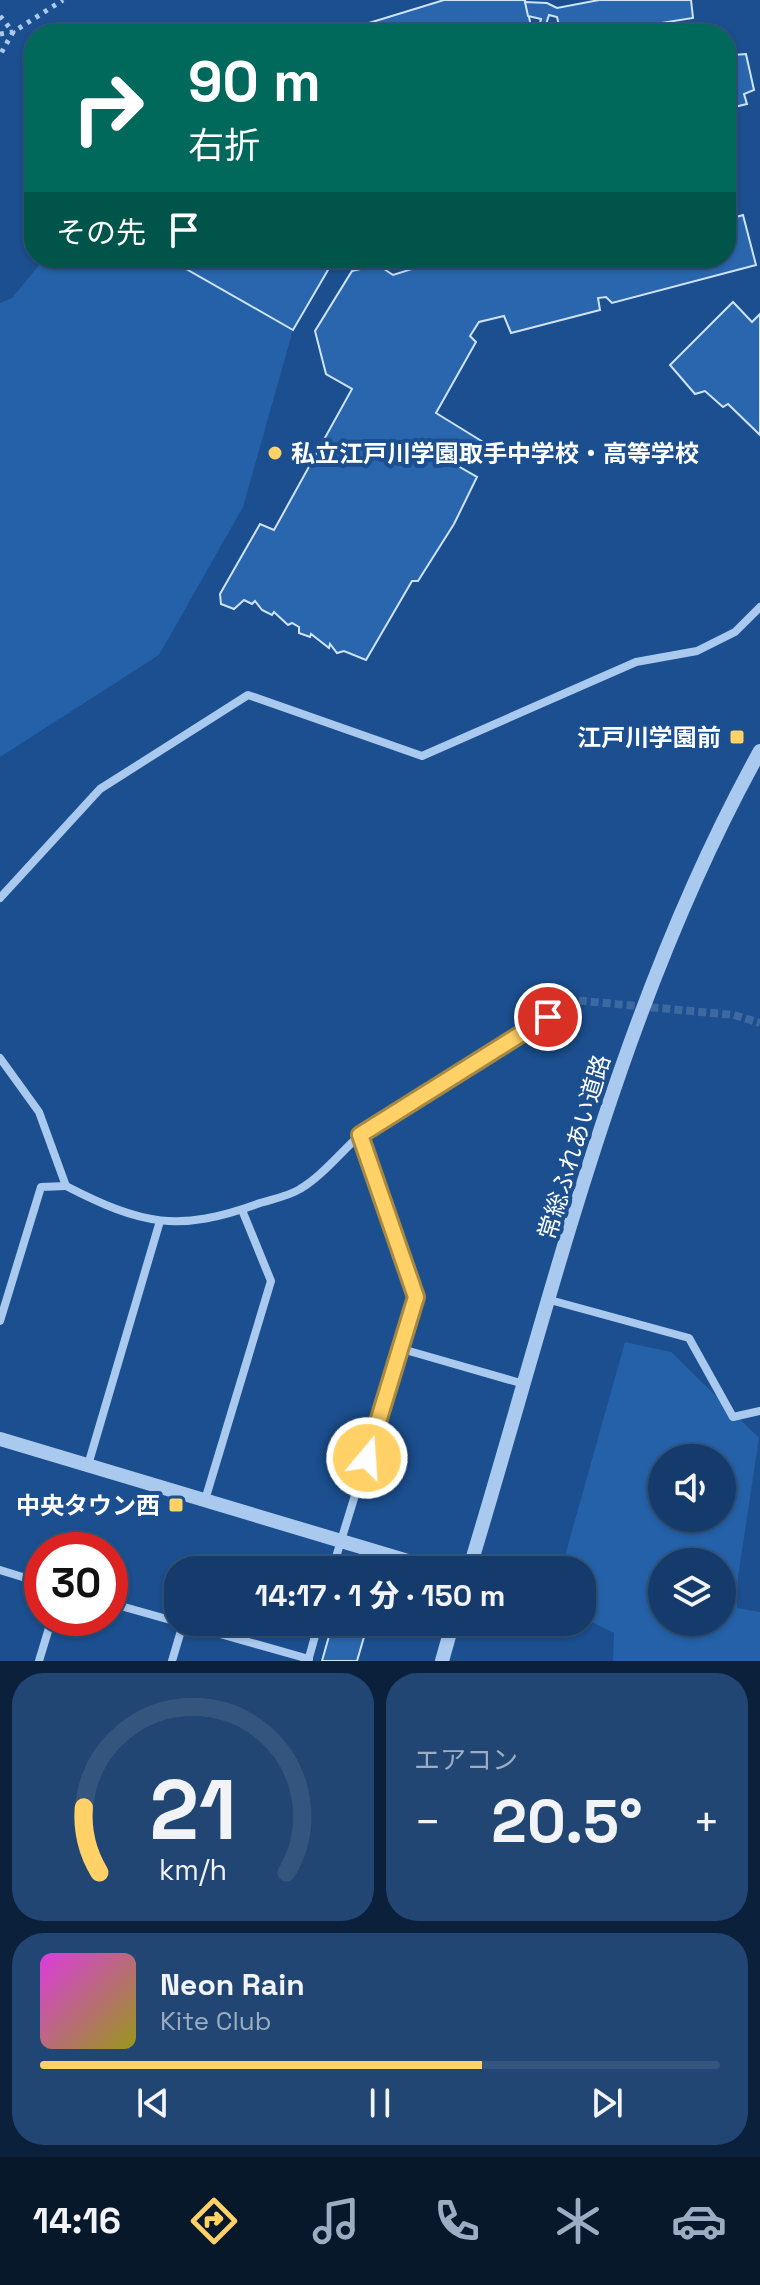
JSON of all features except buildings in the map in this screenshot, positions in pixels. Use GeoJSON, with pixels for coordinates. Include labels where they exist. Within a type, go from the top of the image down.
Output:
{"type":"FeatureCollection","features":[{"type":"Feature","properties":{"kind":"street"},"geometry":{"type":"LineString","coordinates":[[0,898],[100,789],[248,695],[422,756],[636,662],[697,651],[735,632],[760,607]]}},
{"type":"Feature","properties":{"kind":"street","name":"常総ふれあい道路"},"geometry":{"type":"LineString","coordinates":[[473,1556],[628,1044],[686,903],[758,760]]}},
{"type":"Feature","properties":{"kind":"street"},"geometry":{"type":"LineString","coordinates":[[0,1321],[41,1187],[66,1186],[120,1214],[160,1221],[199,1221],[242,1210],[300,1189],[360,1135],[548,1017]]}},
{"type":"Feature","properties":{"kind":"street"},"geometry":{"type":"LineString","coordinates":[[0,1058],[39,1112],[66,1186]]}},
{"type":"Feature","properties":{"kind":"street"},"geometry":{"type":"LineString","coordinates":[[336,1556],[416,1297],[360,1135]]}},
{"type":"Feature","properties":{"kind":"street"},"geometry":{"type":"LineString","coordinates":[[205,1500],[271,1281],[242,1210]]}},
{"type":"Feature","properties":{"kind":"street"},"geometry":{"type":"LineString","coordinates":[[88,1465],[160,1221]]}},
{"type":"Feature","properties":{"kind":"street"},"geometry":{"type":"LineString","coordinates":[[550,1300],[689,1338],[733,1417],[760,1411]]}},
{"type":"Feature","properties":{"kind":"street"},"geometry":{"type":"LineString","coordinates":[[402,1349],[525,1385]]}},
{"type":"Feature","properties":{"kind":"street"},"geometry":{"type":"LineString","coordinates":[[0,1439],[391,1556]]}},
{"type":"Feature","properties":{"kind":"street"},"geometry":{"type":"LineString","coordinates":[[0,1570],[24,1577]]}},
{"type":"Feature","properties":{"kind":"street"},"geometry":{"type":"LineString","coordinates":[[128,1608],[164,1619]]}},
{"type":"Feature","properties":{"kind":"street"},"geometry":{"type":"LineString","coordinates":[[39,1661],[47,1636]]}},
{"type":"Feature","properties":{"kind":"street"},"geometry":{"type":"LineString","coordinates":[[172,1661],[179,1636]]}},
{"type":"Feature","properties":{"kind":"street"},"geometry":{"type":"LineString","coordinates":[[225,1636],[308,1660],[315,1636]]}},
{"type":"Feature","properties":{"kind":"street"},"geometry":{"type":"LineString","coordinates":[[442,1661],[449,1636]]}},
{"type":"Feature","properties":{"kind":"path"},"geometry":{"type":"LineString","coordinates":[[26,24],[63,0]]}},
{"type":"Feature","properties":{"kind":"path"},"geometry":{"type":"LineString","coordinates":[[0,16],[13,32]]}},
{"type":"Feature","properties":{"kind":"path"},"geometry":{"type":"LineString","coordinates":[[0,34],[13,32],[24,25]]}},
{"type":"Feature","properties":{"kind":"path"},"geometry":{"type":"LineString","coordinates":[[0,55],[13,32]]}},
{"type":"Feature","properties":{"kind":"shaded area"},"geometry":{"type":"Polygon","coordinates":[[[37,268],[184,268],[293,330],[243,507],[159,655],[0,757],[0,303],[12,298],[37,268]]]}},
{"type":"Feature","properties":{"kind":"shaded area"},"geometry":{"type":"Polygon","coordinates":[[[625,1342],[671,1352],[759,1438],[738,1577],[737,1608],[760,1612],[760,1661],[613,1661],[614,1633],[596,1624],[596,1556],[565,1556],[625,1342]]]}},
{"type":"Feature","properties":{"kind":"tunnel"},"geometry":{"type":"LineString","coordinates":[[548,1017],[573,1000],[734,1015],[760,1023]]}},
{"type":"Feature","properties":{"kind":"place","name":"私立江戸川学園取手中学校・高等学校"},"geometry":{"type":"Point","coordinates":[275,453]}},
{"type":"Feature","properties":{"kind":"place","name":"江戸川学園前"},"geometry":{"type":"Point","coordinates":[737,737]}},
{"type":"Feature","properties":{"kind":"place","name":"中央タウン西"},"geometry":{"type":"Point","coordinates":[176,1505]}},
{"type":"Feature","properties":{"kind":"route"},"geometry":{"type":"LineString","coordinates":[[367,1458],[416,1297],[360,1135],[548,1017]]}}]}
